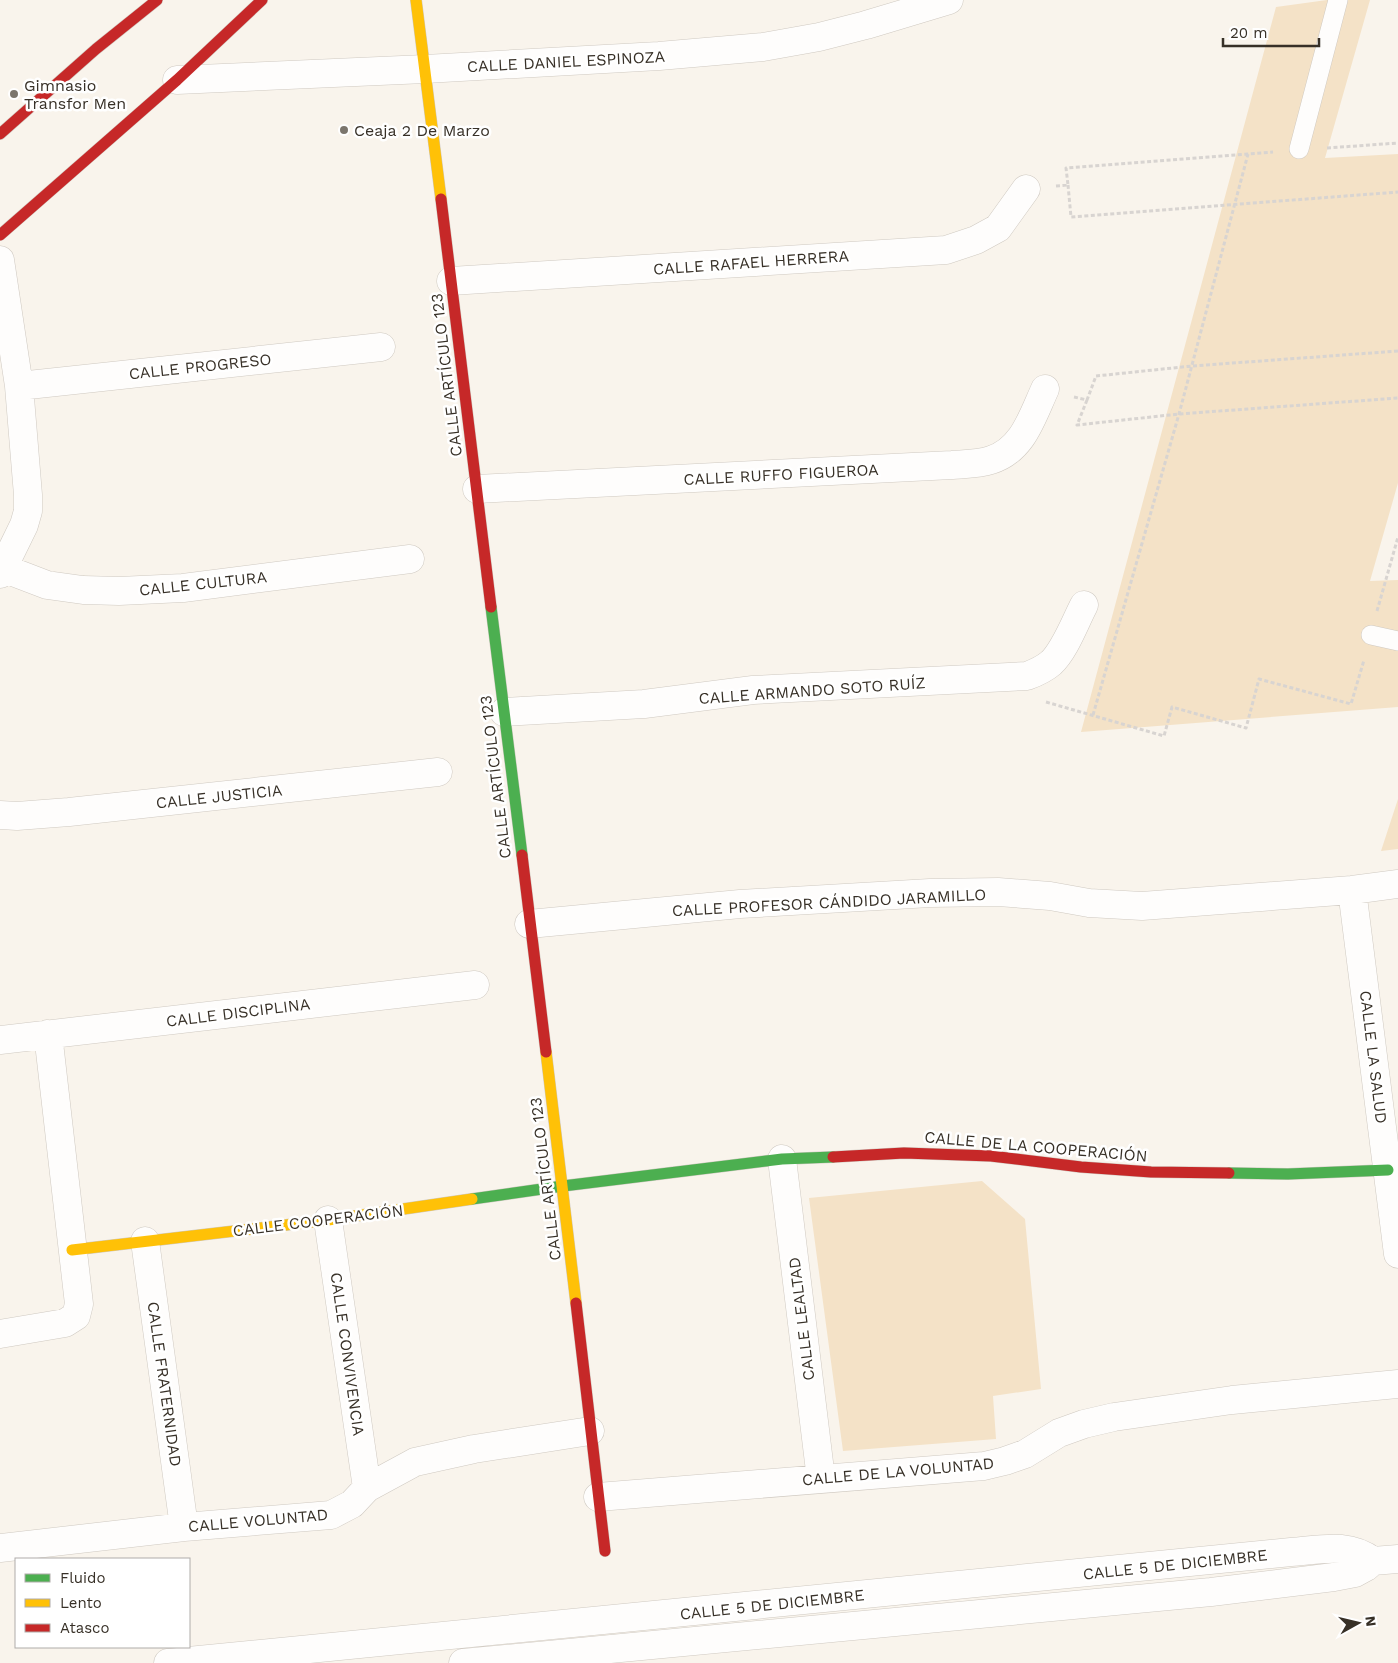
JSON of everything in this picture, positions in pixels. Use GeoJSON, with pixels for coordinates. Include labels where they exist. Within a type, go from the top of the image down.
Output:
{"type":"FeatureCollection","features":[{"type":"Feature","properties":{"kind":"street"},"geometry":{"type":"LineString","coordinates":[[0,134],[96,49],[157,0]]}},
{"type":"Feature","properties":{"kind":"street"},"geometry":{"type":"LineString","coordinates":[[0,235],[177,80],[262,0]]}},
{"type":"Feature","properties":{"kind":"street","name":"CALLE ARTÍCULO 123"},"geometry":{"type":"LineString","coordinates":[[416,0],[529,924],[563,1186],[605,1550]]}},
{"type":"Feature","properties":{"kind":"street","name":"CALLE DANIEL ESPINOZA"},"geometry":{"type":"LineString","coordinates":[[177,80],[424,70],[659,56],[763,47],[820,37],[949,0]]}},
{"type":"Feature","properties":{"kind":"street","name":"CALLE RAFAEL HERRERA"},"geometry":{"type":"LineString","coordinates":[[451,281],[946,250],[976,240],[998,228],[1026,190]]}},
{"type":"Feature","properties":{"kind":"street"},"geometry":{"type":"LineString","coordinates":[[0,260],[18,386],[28,495],[28,511],[24,525],[1,570]]}},
{"type":"Feature","properties":{"kind":"street","name":"CALLE PROGRESO"},"geometry":{"type":"LineString","coordinates":[[18,386],[381,347]]}},
{"type":"Feature","properties":{"kind":"street","name":"CALLE RUFFO FIGUEROA"},"geometry":{"type":"LineString","coordinates":[[477,490],[952,465],[990,461],[1009,452],[1024,436],[1045,389]]}},
{"type":"Feature","properties":{"kind":"street","name":"CALLE CULTURA"},"geometry":{"type":"LineString","coordinates":[[1,570],[47,585],[83,590],[119,591],[183,588],[410,558]]}},
{"type":"Feature","properties":{"kind":"street","name":"CALLE ARMANDO SOTO RUÍZ"},"geometry":{"type":"LineString","coordinates":[[504,712],[644,704],[753,690],[1027,676],[1051,663],[1066,642],[1084,605]]}},
{"type":"Feature","properties":{"kind":"street","name":"CALLE JUSTICIA"},"geometry":{"type":"LineString","coordinates":[[0,815],[17,816],[69,812],[438,772]]}},
{"type":"Feature","properties":{"kind":"street","name":"CALLE PROFESOR CÁNDIDO JARAMILLO"},"geometry":{"type":"LineString","coordinates":[[529,924],[740,904],[930,893],[998,892],[1050,896],[1089,903],[1142,906],[1352,890],[1398,884]]}},
{"type":"Feature","properties":{"kind":"street","name":"CALLE LA SALUD"},"geometry":{"type":"LineString","coordinates":[[1352,890],[1398,1254]]}},
{"type":"Feature","properties":{"kind":"street","name":"CALLE DISCIPLINA"},"geometry":{"type":"LineString","coordinates":[[0,1040],[475,985]]}},
{"type":"Feature","properties":{"kind":"street"},"geometry":{"type":"LineString","coordinates":[[0,1334],[66,1323],[76,1316],[79,1304],[48,1034]]}},
{"type":"Feature","properties":{"kind":"street","name":"CALLE DE LA COOPERACIÓN"},"geometry":{"type":"LineString","coordinates":[[563,1186],[782,1160],[904,1152],[991,1156],[1081,1167],[1151,1172],[1288,1174],[1388,1170]]}},
{"type":"Feature","properties":{"kind":"street","name":"CALLE LEALTAD"},"geometry":{"type":"LineString","coordinates":[[782,1160],[821,1479]]}},
{"type":"Feature","properties":{"kind":"street","name":"CALLE COOPERACIÓN"},"geometry":{"type":"LineString","coordinates":[[72,1250],[328,1220],[563,1186]]}},
{"type":"Feature","properties":{"kind":"street","name":"CALLE CONVIVENCIA"},"geometry":{"type":"LineString","coordinates":[[328,1220],[367,1488]]}},
{"type":"Feature","properties":{"kind":"street","name":"CALLE FRATERNIDAD"},"geometry":{"type":"LineString","coordinates":[[145,1241],[184,1526]]}},
{"type":"Feature","properties":{"kind":"street","name":"CALLE DE LA VOLUNTAD"},"geometry":{"type":"LineString","coordinates":[[598,1497],[984,1466],[1025,1454],[1059,1433],[1084,1424],[1114,1417],[1232,1400],[1398,1384]]}},
{"type":"Feature","properties":{"kind":"street","name":"CALLE VOLUNTAD"},"geometry":{"type":"LineString","coordinates":[[0,1548],[184,1526],[331,1515],[352,1504],[367,1488],[415,1462],[474,1448],[590,1431]]}},
{"type":"Feature","properties":{"kind":"street","name":"CALLE 5 DE DICIEMBRE"},"geometry":{"type":"LineString","coordinates":[[168,1663],[1300,1552],[1337,1549],[1350,1550],[1386,1560]]}},
{"type":"Feature","properties":{"kind":"street","name":"CALLE 5 DE DICIEMBRE"},"geometry":{"type":"LineString","coordinates":[[463,1663],[1211,1592],[1355,1573],[1386,1560]]}},
{"type":"Feature","properties":{"kind":"lane"},"geometry":{"type":"LineString","coordinates":[[1299,150],[1338,0]]}},
{"type":"Feature","properties":{"kind":"lane"},"geometry":{"type":"LineString","coordinates":[[1371,635],[1398,640]]}},
{"type":"Feature","properties":{"kind":"path"},"geometry":{"type":"LineString","coordinates":[[1398,142],[1066,168],[1071,217],[1398,192]]}},
{"type":"Feature","properties":{"kind":"path"},"geometry":{"type":"LineString","coordinates":[[1093,715],[1179,414],[1248,154]]}},
{"type":"Feature","properties":{"kind":"path"},"geometry":{"type":"LineString","coordinates":[[1026,190],[1068,185]]}},
{"type":"Feature","properties":{"kind":"path"},"geometry":{"type":"LineString","coordinates":[[1398,351],[1192,366],[1096,376],[1078,425],[1179,414],[1398,398]]}},
{"type":"Feature","properties":{"kind":"path"},"geometry":{"type":"LineString","coordinates":[[1045,389],[1087,400]]}},
{"type":"Feature","properties":{"kind":"path"},"geometry":{"type":"LineString","coordinates":[[1027,676],[1022,695],[1164,736],[1172,707],[1246,728],[1259,679],[1351,704],[1398,536]]}},
{"type":"Feature","properties":{"kind":"shaded area"},"geometry":{"type":"Polygon","coordinates":[[[1327,0],[1370,0],[1325,158],[1398,154],[1398,483],[1370,581],[1398,580],[1398,707],[1081,732],[1276,7],[1327,0]]]}},
{"type":"Feature","properties":{"kind":"shaded area"},"geometry":{"type":"Polygon","coordinates":[[[1398,799],[1398,849],[1381,851],[1398,799]]]}},
{"type":"Feature","properties":{"kind":"shaded area"},"geometry":{"type":"Polygon","coordinates":[[[982,1181],[1025,1219],[1041,1389],[993,1396],[996,1439],[843,1451],[809,1198],[982,1181]]]}},
{"type":"Feature","properties":{"kind":"traffic: fast"},"geometry":{"type":"LineString","coordinates":[[491,607],[522,855]]}},
{"type":"Feature","properties":{"kind":"traffic: fast"},"geometry":{"type":"LineString","coordinates":[[472,1199],[782,1159],[833,1157]]}},
{"type":"Feature","properties":{"kind":"traffic: fast"},"geometry":{"type":"LineString","coordinates":[[1229,1173],[1288,1174],[1388,1170]]}},
{"type":"Feature","properties":{"kind":"traffic: slow"},"geometry":{"type":"LineString","coordinates":[[416,0],[441,199]]}},
{"type":"Feature","properties":{"kind":"traffic: slow"},"geometry":{"type":"LineString","coordinates":[[546,1052],[576,1303]]}},
{"type":"Feature","properties":{"kind":"traffic: slow"},"geometry":{"type":"LineString","coordinates":[[72,1250],[328,1220],[472,1199]]}},
{"type":"Feature","properties":{"kind":"traffic: jam"},"geometry":{"type":"LineString","coordinates":[[0,134],[96,49],[157,0]]}},
{"type":"Feature","properties":{"kind":"traffic: jam"},"geometry":{"type":"LineString","coordinates":[[0,235],[177,80],[262,0]]}},
{"type":"Feature","properties":{"kind":"traffic: jam"},"geometry":{"type":"LineString","coordinates":[[441,199],[491,607]]}},
{"type":"Feature","properties":{"kind":"traffic: jam"},"geometry":{"type":"LineString","coordinates":[[522,855],[546,1052]]}},
{"type":"Feature","properties":{"kind":"traffic: jam"},"geometry":{"type":"LineString","coordinates":[[833,1157],[904,1153],[991,1156],[1081,1167],[1151,1172],[1229,1173]]}},
{"type":"Feature","properties":{"kind":"traffic: jam"},"geometry":{"type":"LineString","coordinates":[[576,1303],[605,1551]]}},
{"type":"Feature","properties":{"kind":"place","name":"Gimnasio Transfor Men"},"geometry":{"type":"Point","coordinates":[14,94]}},
{"type":"Feature","properties":{"kind":"place","name":"Ceaja 2 De Marzo"},"geometry":{"type":"Point","coordinates":[344,130]}}]}
